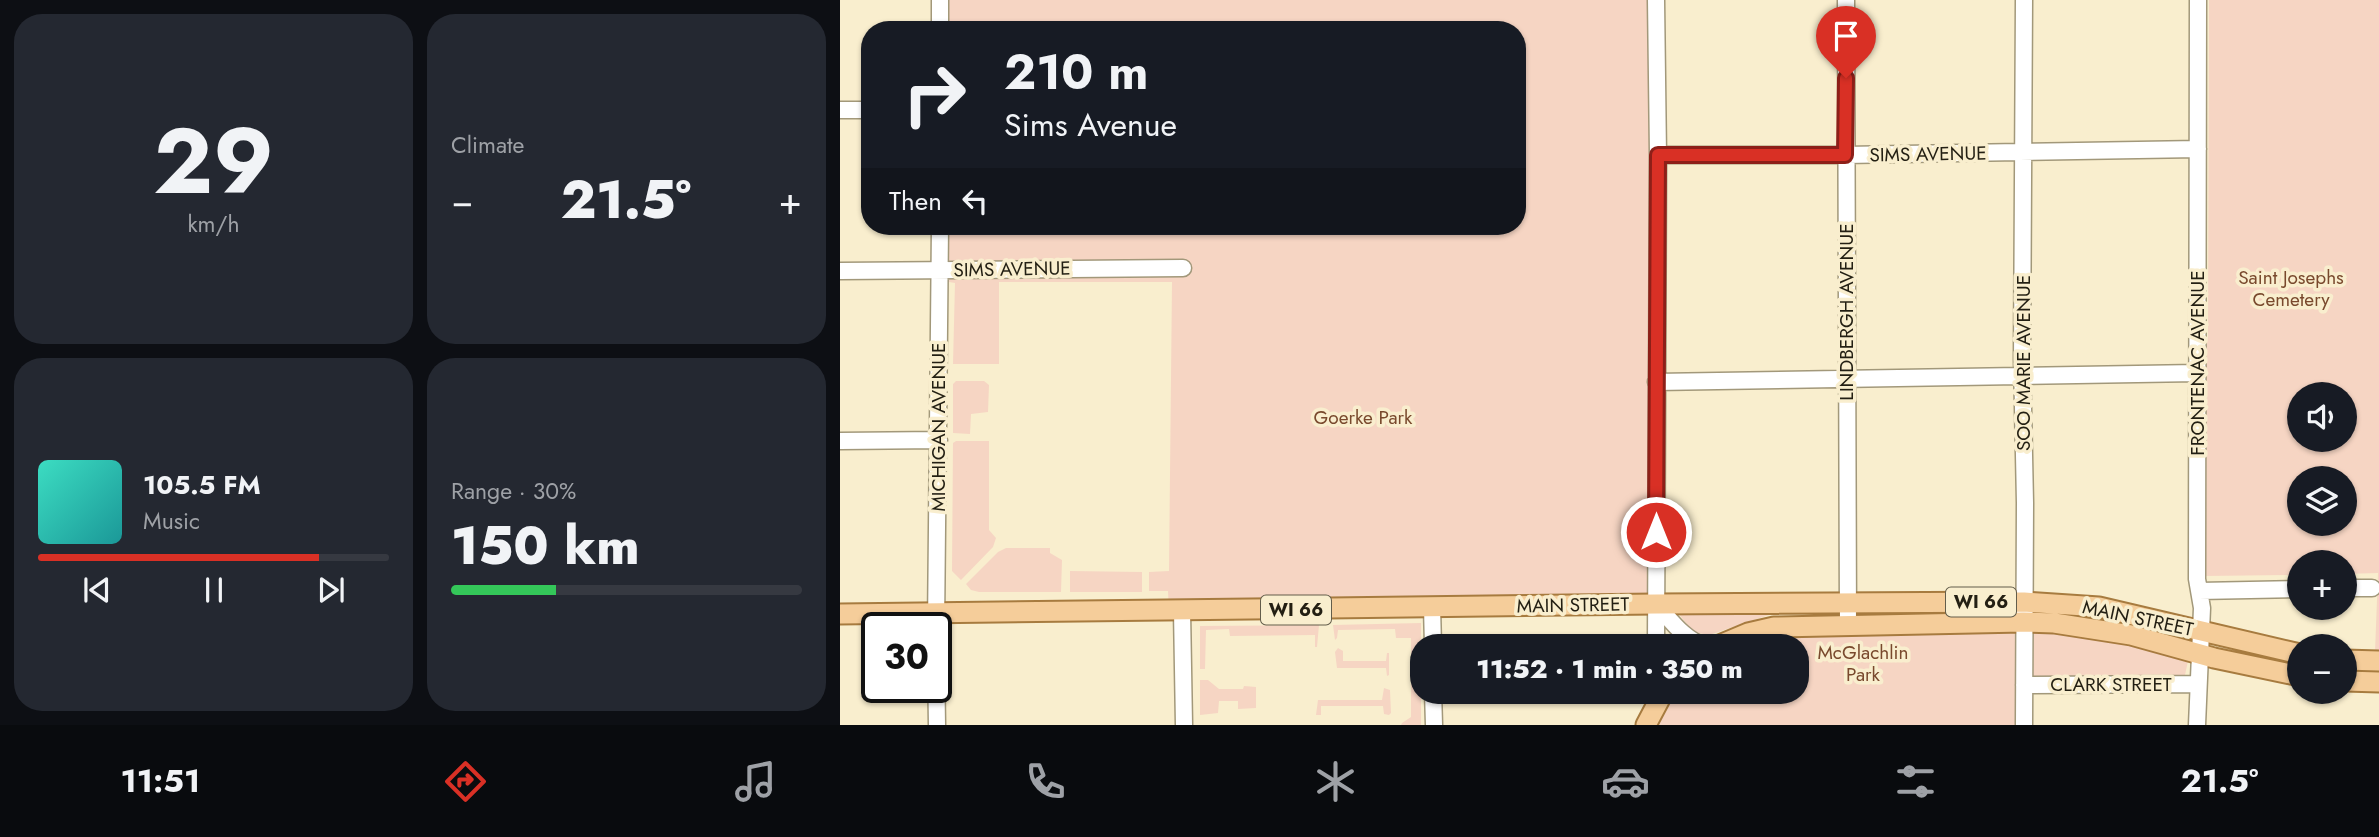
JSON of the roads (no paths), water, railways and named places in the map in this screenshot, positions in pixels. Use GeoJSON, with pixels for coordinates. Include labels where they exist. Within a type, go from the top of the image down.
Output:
{"type":"FeatureCollection","features":[{"type":"Feature","properties":{"kind":"main road","name":"MAIN STREET"},"geometry":{"type":"LineString","coordinates":[[952,619],[1182,611],[2024,602],[2099,607],[2287,651]]}},
{"type":"Feature","properties":{"kind":"main road","name":"MAIN STREET"},"geometry":{"type":"LineString","coordinates":[[840,614],[861,615]]}},
{"type":"Feature","properties":{"kind":"main road","name":"WI 66"},"geometry":{"type":"LineString","coordinates":[[1746,634],[1774,627],[2023,622],[2097,629],[2154,640],[2287,673]]}},
{"type":"Feature","properties":{"kind":"main road"},"geometry":{"type":"LineString","coordinates":[[2357,661],[2379,662]]}},
{"type":"Feature","properties":{"kind":"main road"},"geometry":{"type":"LineString","coordinates":[[2357,681],[2377,682]]}},
{"type":"Feature","properties":{"kind":"main road"},"geometry":{"type":"LineString","coordinates":[[1646,725],[1655,704]]}},
{"type":"Feature","properties":{"kind":"street"},"geometry":{"type":"LineString","coordinates":[[940,0],[940,21]]}},
{"type":"Feature","properties":{"kind":"street"},"geometry":{"type":"LineString","coordinates":[[1656,0],[1656,634]]}},
{"type":"Feature","properties":{"kind":"street","name":"LINDBERGH AVENUE"},"geometry":{"type":"LineString","coordinates":[[1846,0],[1848,624]]}},
{"type":"Feature","properties":{"kind":"street","name":"SOO MARIE AVENUE"},"geometry":{"type":"LineString","coordinates":[[2024,0],[2024,725]]}},
{"type":"Feature","properties":{"kind":"street","name":"FRONTENAC AVENUE"},"geometry":{"type":"LineString","coordinates":[[2197,725],[2202,608],[2199,591],[2197,373],[2198,0]]}},
{"type":"Feature","properties":{"kind":"street"},"geometry":{"type":"LineString","coordinates":[[840,110],[861,110]]}},
{"type":"Feature","properties":{"kind":"street","name":"SIMS AVENUE"},"geometry":{"type":"LineString","coordinates":[[1658,155],[2198,149]]}},
{"type":"Feature","properties":{"kind":"street","name":"MICHIGAN AVENUE"},"geometry":{"type":"LineString","coordinates":[[936,612],[940,235]]}},
{"type":"Feature","properties":{"kind":"street","name":"SIMS AVENUE"},"geometry":{"type":"LineString","coordinates":[[840,271],[1183,268]]}},
{"type":"Feature","properties":{"kind":"street"},"geometry":{"type":"LineString","coordinates":[[1656,382],[2197,373]]}},
{"type":"Feature","properties":{"kind":"street"},"geometry":{"type":"LineString","coordinates":[[840,441],[939,440]]}},
{"type":"Feature","properties":{"kind":"street"},"geometry":{"type":"LineString","coordinates":[[2357,588],[2372,588]]}},
{"type":"Feature","properties":{"kind":"street","name":"MAIN STREET"},"geometry":{"type":"LineString","coordinates":[[2199,591],[2287,589]]}},
{"type":"Feature","properties":{"kind":"street"},"geometry":{"type":"LineString","coordinates":[[1656,604],[1685,634]]}},
{"type":"Feature","properties":{"kind":"street"},"geometry":{"type":"LineString","coordinates":[[1432,607],[1433,634]]}},
{"type":"Feature","properties":{"kind":"street"},"geometry":{"type":"LineString","coordinates":[[1182,611],[1184,725]]}},
{"type":"Feature","properties":{"kind":"street","name":"CLARK STREET"},"geometry":{"type":"LineString","coordinates":[[2024,685],[2197,684]]}},
{"type":"Feature","properties":{"kind":"street"},"geometry":{"type":"LineString","coordinates":[[937,703],[937,725]]}},
{"type":"Feature","properties":{"kind":"street"},"geometry":{"type":"LineString","coordinates":[[1433,704],[1434,725]]}},
{"type":"Feature","properties":{"kind":"park label","name":"Saint Josephs Cemetery"},"geometry":{"type":"Point","coordinates":[2291,288]}},
{"type":"Feature","properties":{"kind":"park label","name":"Goerke Park"},"geometry":{"type":"Point","coordinates":[1363,417]}},
{"type":"Feature","properties":{"kind":"park label","name":"McGlachlin Park"},"geometry":{"type":"Point","coordinates":[1863,663]}}]}
